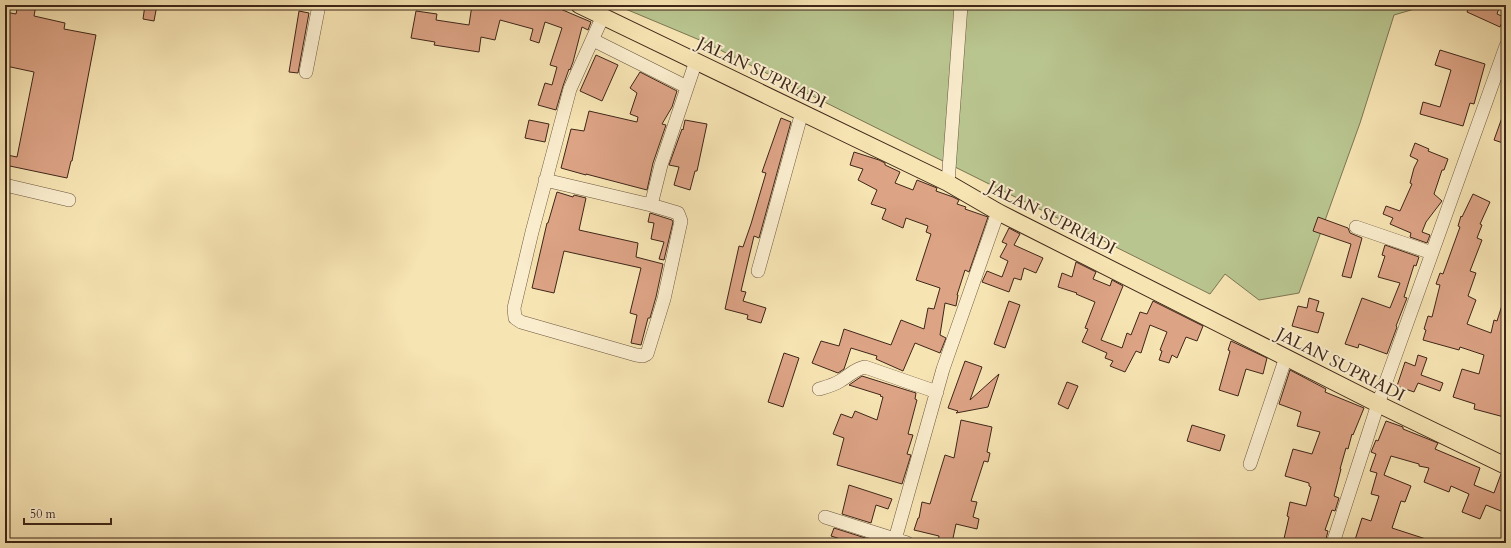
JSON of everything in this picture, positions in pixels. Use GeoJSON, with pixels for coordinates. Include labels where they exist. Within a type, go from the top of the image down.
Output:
{"type":"FeatureCollection","features":[{"type":"Feature","properties":{"kind":"main road","name":"JALAN SUPRIADI"},"geometry":{"type":"LineString","coordinates":[[579,5],[948,182],[998,212],[1378,404],[1505,463]]}},
{"type":"Feature","properties":{"kind":"street"},"geometry":{"type":"LineString","coordinates":[[306,72],[319,5]]}},
{"type":"Feature","properties":{"kind":"street"},"geometry":{"type":"LineString","coordinates":[[948,182],[961,5]]}},
{"type":"Feature","properties":{"kind":"street"},"geometry":{"type":"LineString","coordinates":[[545,180],[651,205],[678,213],[681,221],[664,300],[648,351],[645,355],[640,356],[521,322],[515,318],[514,308],[545,180],[570,89],[603,16]]}},
{"type":"Feature","properties":{"kind":"street"},"geometry":{"type":"LineString","coordinates":[[593,40],[687,87]]}},
{"type":"Feature","properties":{"kind":"street"},"geometry":{"type":"LineString","coordinates":[[1333,543],[1378,404],[1506,46]]}},
{"type":"Feature","properties":{"kind":"street"},"geometry":{"type":"LineString","coordinates":[[651,205],[661,165],[696,61]]}},
{"type":"Feature","properties":{"kind":"street"},"geometry":{"type":"LineString","coordinates":[[758,271],[802,112]]}},
{"type":"Feature","properties":{"kind":"street"},"geometry":{"type":"LineString","coordinates":[[5,185],[69,200]]}},
{"type":"Feature","properties":{"kind":"street"},"geometry":{"type":"LineString","coordinates":[[825,517],[899,542],[943,369],[998,212]]}},
{"type":"Feature","properties":{"kind":"street"},"geometry":{"type":"LineString","coordinates":[[1356,227],[1432,253]]}},
{"type":"Feature","properties":{"kind":"street"},"geometry":{"type":"LineString","coordinates":[[1250,464],[1286,357]]}},
{"type":"Feature","properties":{"kind":"street"},"geometry":{"type":"LineString","coordinates":[[819,389],[837,383],[854,371],[865,367],[937,392]]}},
{"type":"Feature","properties":{"kind":"green space"},"geometry":{"type":"Polygon","coordinates":[[[616,5],[1428,5],[1394,15],[1360,123],[1299,293],[1259,300],[1225,274],[1210,294],[702,41],[616,5]]]}},
{"type":"Feature","properties":{"kind":"building"},"geometry":{"type":"Polygon","coordinates":[[[18,5],[36,5],[34,16],[65,23],[64,29],[96,35],[72,161],[67,178],[5,165],[7,155],[17,157],[34,72],[6,66],[8,60],[5,60],[5,12],[16,14],[18,5]]]}},
{"type":"Feature","properties":{"kind":"building"},"geometry":{"type":"Polygon","coordinates":[[[145,5],[157,5],[154,21],[143,19],[145,5]]]}},
{"type":"Feature","properties":{"kind":"building"},"geometry":{"type":"Polygon","coordinates":[[[472,5],[490,7],[490,5],[551,5],[591,22],[588,30],[582,27],[573,62],[570,70],[569,69],[556,110],[538,105],[545,83],[552,85],[557,67],[550,65],[562,28],[545,22],[539,43],[530,40],[533,29],[500,20],[495,40],[481,37],[479,52],[434,45],[435,42],[411,38],[416,11],[437,14],[436,20],[469,25],[472,5]]]}},
{"type":"Feature","properties":{"kind":"building"},"geometry":{"type":"Polygon","coordinates":[[[1470,5],[1500,5],[1497,14],[1504,17],[1500,27],[1467,12],[1470,5]]]}},
{"type":"Feature","properties":{"kind":"building"},"geometry":{"type":"Polygon","coordinates":[[[299,11],[309,13],[298,73],[289,72],[299,11]]]}},
{"type":"Feature","properties":{"kind":"building"},"geometry":{"type":"Polygon","coordinates":[[[1440,50],[1485,64],[1474,104],[1470,103],[1463,126],[1420,114],[1423,102],[1440,107],[1451,70],[1435,65],[1440,50]]]}},
{"type":"Feature","properties":{"kind":"building"},"geometry":{"type":"Polygon","coordinates":[[[596,55],[618,65],[602,101],[580,91],[596,55]]]}},
{"type":"Feature","properties":{"kind":"building"},"geometry":{"type":"Polygon","coordinates":[[[640,72],[677,91],[672,107],[662,124],[666,125],[653,163],[647,190],[561,168],[571,129],[584,131],[589,111],[637,122],[638,117],[630,114],[637,93],[630,88],[640,72]]]}},
{"type":"Feature","properties":{"kind":"building"},"geometry":{"type":"Polygon","coordinates":[[[1504,112],[1506,112],[1506,144],[1494,140],[1504,112]]]}},
{"type":"Feature","properties":{"kind":"building"},"geometry":{"type":"Polygon","coordinates":[[[781,118],[791,122],[759,238],[754,236],[741,291],[746,292],[743,301],[766,308],[761,323],[747,319],[748,315],[725,309],[739,246],[743,247],[751,224],[766,173],[762,172],[781,118]]]}},
{"type":"Feature","properties":{"kind":"building"},"geometry":{"type":"Polygon","coordinates":[[[529,120],[549,124],[545,142],[525,138],[529,120]]]}},
{"type":"Feature","properties":{"kind":"building"},"geometry":{"type":"Polygon","coordinates":[[[685,120],[707,124],[697,171],[695,171],[690,190],[674,185],[679,167],[669,165],[682,129],[683,130],[685,120]]]}},
{"type":"Feature","properties":{"kind":"building"},"geometry":{"type":"Polygon","coordinates":[[[1415,143],[1429,149],[1428,151],[1448,159],[1444,170],[1442,170],[1434,194],[1442,201],[1426,222],[1422,232],[1430,235],[1427,243],[1410,237],[1411,233],[1390,224],[1393,218],[1383,214],[1386,206],[1400,211],[1412,184],[1410,183],[1418,160],[1410,156],[1415,143]]]}},
{"type":"Feature","properties":{"kind":"building"},"geometry":{"type":"Polygon","coordinates":[[[854,152],[879,160],[885,163],[885,165],[900,172],[895,183],[913,190],[917,180],[937,188],[936,191],[959,200],[957,204],[966,207],[965,209],[988,217],[969,272],[965,270],[957,295],[956,306],[945,303],[940,335],[946,338],[940,353],[915,343],[903,371],[876,359],[877,356],[851,348],[844,369],[838,373],[812,363],[821,341],[839,346],[844,329],[891,345],[901,320],[924,329],[928,308],[934,309],[940,288],[916,280],[931,234],[926,232],[928,226],[906,218],[903,228],[882,219],[886,209],[871,204],[877,190],[858,180],[863,169],[850,165],[854,152]]]}},
{"type":"Feature","properties":{"kind":"building"},"geometry":{"type":"Polygon","coordinates":[[[557,192],[573,197],[574,195],[586,198],[579,230],[638,243],[636,257],[663,264],[656,297],[650,318],[648,318],[641,345],[631,343],[637,315],[630,313],[641,268],[564,251],[554,293],[532,288],[547,223],[557,192]]]}},
{"type":"Feature","properties":{"kind":"building"},"geometry":{"type":"Polygon","coordinates":[[[1473,194],[1490,202],[1480,224],[1482,225],[1477,238],[1482,240],[1470,271],[1476,273],[1468,296],[1476,300],[1467,324],[1491,333],[1494,320],[1497,321],[1504,299],[1506,299],[1506,363],[1502,383],[1506,384],[1506,408],[1504,417],[1474,409],[1475,404],[1453,397],[1462,369],[1479,374],[1484,355],[1460,347],[1459,350],[1423,340],[1426,330],[1424,329],[1428,316],[1432,317],[1440,285],[1436,284],[1440,273],[1443,274],[1460,227],[1458,226],[1461,216],[1462,217],[1473,194]]]}},
{"type":"Feature","properties":{"kind":"building"},"geometry":{"type":"Polygon","coordinates":[[[650,213],[672,220],[673,222],[664,260],[659,259],[664,242],[651,239],[654,223],[648,222],[650,213]]]}},
{"type":"Feature","properties":{"kind":"building"},"geometry":{"type":"Polygon","coordinates":[[[1318,217],[1348,228],[1350,233],[1362,238],[1351,278],[1342,276],[1351,244],[1313,231],[1318,217]]]}},
{"type":"Feature","properties":{"kind":"building"},"geometry":{"type":"Polygon","coordinates":[[[1009,228],[1020,234],[1014,245],[1043,258],[1036,273],[1024,268],[1021,280],[1014,278],[1009,292],[982,282],[987,271],[1002,277],[1008,261],[1000,257],[1007,244],[1002,242],[1009,228]]]}},
{"type":"Feature","properties":{"kind":"building"},"geometry":{"type":"Polygon","coordinates":[[[1385,245],[1419,257],[1416,266],[1414,265],[1404,297],[1407,298],[1387,354],[1359,344],[1358,348],[1345,344],[1362,298],[1390,308],[1400,283],[1378,277],[1385,256],[1382,255],[1385,245]]]}},
{"type":"Feature","properties":{"kind":"building"},"geometry":{"type":"Polygon","coordinates":[[[1076,262],[1096,272],[1093,279],[1110,286],[1112,280],[1123,286],[1101,340],[1122,348],[1127,333],[1131,335],[1140,312],[1147,314],[1153,301],[1203,326],[1197,341],[1186,337],[1177,358],[1172,355],[1169,363],[1159,360],[1162,351],[1160,350],[1167,332],[1150,325],[1141,353],[1136,351],[1125,372],[1110,366],[1113,361],[1105,358],[1107,353],[1082,342],[1088,329],[1085,328],[1095,302],[1076,294],[1077,293],[1058,287],[1062,273],[1072,277],[1076,262]]]}},
{"type":"Feature","properties":{"kind":"building"},"geometry":{"type":"Polygon","coordinates":[[[1309,298],[1319,301],[1316,311],[1324,313],[1318,333],[1292,326],[1298,306],[1307,308],[1309,298]]]}},
{"type":"Feature","properties":{"kind":"building"},"geometry":{"type":"Polygon","coordinates":[[[1009,301],[1020,305],[1005,348],[994,344],[1009,301]]]}},
{"type":"Feature","properties":{"kind":"building"},"geometry":{"type":"Polygon","coordinates":[[[1231,341],[1267,358],[1263,374],[1246,369],[1238,396],[1219,390],[1230,351],[1228,350],[1231,341]]]}},
{"type":"Feature","properties":{"kind":"building"},"geometry":{"type":"Polygon","coordinates":[[[784,353],[799,358],[783,407],[768,402],[784,353]]]}},
{"type":"Feature","properties":{"kind":"building"},"geometry":{"type":"Polygon","coordinates":[[[1418,355],[1427,358],[1421,375],[1443,383],[1440,391],[1418,383],[1414,392],[1397,386],[1405,362],[1415,366],[1418,355]]]}},
{"type":"Feature","properties":{"kind":"building"},"geometry":{"type":"Polygon","coordinates":[[[965,361],[982,367],[970,400],[999,374],[988,407],[956,413],[958,411],[948,408],[965,361]]]}},
{"type":"Feature","properties":{"kind":"building"},"geometry":{"type":"Polygon","coordinates":[[[1290,370],[1326,389],[1325,392],[1364,408],[1353,435],[1352,434],[1348,449],[1346,448],[1334,496],[1339,498],[1335,511],[1332,510],[1325,530],[1328,531],[1325,543],[1283,543],[1289,517],[1287,516],[1290,502],[1306,506],[1311,487],[1309,486],[1309,483],[1285,476],[1293,449],[1312,454],[1320,432],[1297,426],[1301,412],[1279,404],[1290,370]]]}},
{"type":"Feature","properties":{"kind":"building"},"geometry":{"type":"Polygon","coordinates":[[[862,376],[916,393],[915,399],[917,400],[908,434],[913,435],[907,454],[911,455],[902,484],[837,465],[844,438],[833,434],[841,414],[852,418],[855,411],[877,420],[883,397],[880,396],[881,395],[849,385],[862,376]]]}},
{"type":"Feature","properties":{"kind":"building"},"geometry":{"type":"Polygon","coordinates":[[[1067,382],[1078,386],[1068,409],[1058,404],[1067,382]]]}},
{"type":"Feature","properties":{"kind":"building"},"geometry":{"type":"Polygon","coordinates":[[[961,420],[992,427],[987,452],[990,453],[988,462],[984,461],[971,501],[977,502],[973,517],[979,519],[977,529],[956,524],[952,543],[938,543],[939,536],[914,530],[919,518],[922,502],[930,504],[945,455],[954,458],[961,420]]]}},
{"type":"Feature","properties":{"kind":"building"},"geometry":{"type":"Polygon","coordinates":[[[1386,421],[1438,443],[1435,449],[1480,468],[1474,485],[1494,493],[1501,474],[1506,475],[1506,513],[1486,505],[1480,519],[1462,512],[1469,494],[1451,486],[1449,492],[1424,482],[1429,468],[1391,456],[1384,475],[1411,486],[1405,502],[1401,501],[1392,528],[1432,541],[1432,543],[1354,543],[1362,518],[1371,521],[1379,496],[1371,494],[1377,473],[1370,471],[1376,454],[1371,452],[1376,440],[1378,441],[1386,421]]]}},
{"type":"Feature","properties":{"kind":"building"},"geometry":{"type":"Polygon","coordinates":[[[1192,425],[1225,435],[1220,451],[1187,441],[1192,425]]]}},
{"type":"Feature","properties":{"kind":"building"},"geometry":{"type":"Polygon","coordinates":[[[849,485],[892,499],[888,509],[876,505],[871,523],[842,514],[849,485]]]}},
{"type":"Feature","properties":{"kind":"building"},"geometry":{"type":"Polygon","coordinates":[[[834,528],[881,543],[853,543],[831,536],[834,528]]]}}]}
